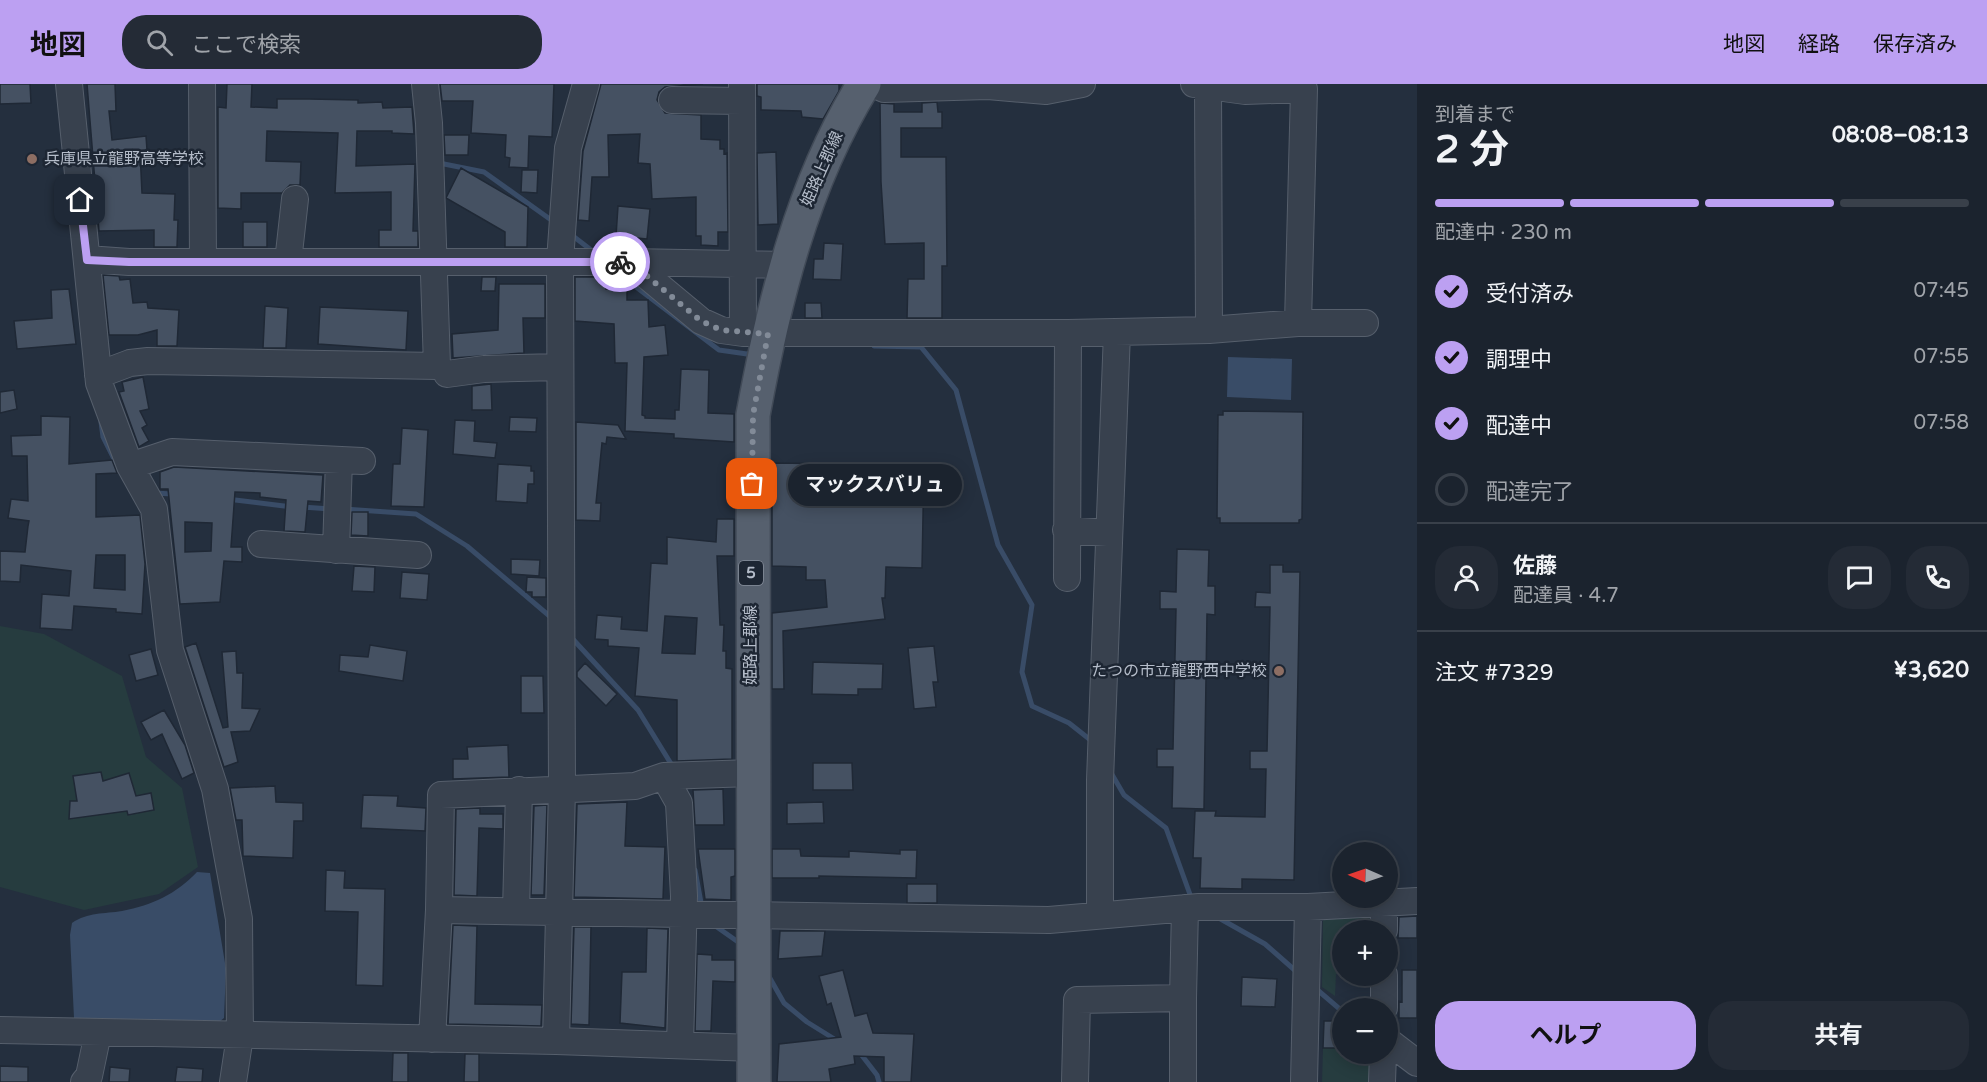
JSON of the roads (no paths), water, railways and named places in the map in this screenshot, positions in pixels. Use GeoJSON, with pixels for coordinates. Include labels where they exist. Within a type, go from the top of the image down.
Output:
{"type":"FeatureCollection","features":[{"type":"Feature","properties":{"kind":"main road","name":"姫路上郡線"},"geometry":{"type":"LineString","coordinates":[[754,1082],[752,774],[755,334],[788,265],[806,203],[848,110],[864,84]]}},
{"type":"Feature","properties":{"kind":"street"},"geometry":{"type":"LineString","coordinates":[[69,84],[98,375],[130,466],[154,509],[171,650],[215,789],[239,919],[240,1036],[233,1082]]}},
{"type":"Feature","properties":{"kind":"street"},"geometry":{"type":"LineString","coordinates":[[202,84],[203,262]]}},
{"type":"Feature","properties":{"kind":"street"},"geometry":{"type":"LineString","coordinates":[[98,375],[130,363],[148,361],[437,366],[435,262],[425,84]]}},
{"type":"Feature","properties":{"kind":"street"},"geometry":{"type":"LineString","coordinates":[[556,1041],[562,788],[560,261],[568,148],[585,84]]}},
{"type":"Feature","properties":{"kind":"street"},"geometry":{"type":"LineString","coordinates":[[873,84],[884,89],[988,86],[1046,91],[1082,84]]}},
{"type":"Feature","properties":{"kind":"street"},"geometry":{"type":"LineString","coordinates":[[1194,84],[1245,92],[1304,89],[1298,323]]}},
{"type":"Feature","properties":{"kind":"street"},"geometry":{"type":"LineString","coordinates":[[1208,85],[1209,330]]}},
{"type":"Feature","properties":{"kind":"street"},"geometry":{"type":"LineString","coordinates":[[672,100],[742,92],[742,263],[755,334]]}},
{"type":"Feature","properties":{"kind":"street"},"geometry":{"type":"LineString","coordinates":[[288,262],[295,199]]}},
{"type":"Feature","properties":{"kind":"street"},"geometry":{"type":"LineString","coordinates":[[87,260],[560,261],[788,265]]}},
{"type":"Feature","properties":{"kind":"street"},"geometry":{"type":"LineString","coordinates":[[630,262],[701,321],[721,330],[755,334],[1068,333],[1209,330],[1298,323],[1365,323]]}},
{"type":"Feature","properties":{"kind":"street"},"geometry":{"type":"LineString","coordinates":[[1100,915],[1100,780],[1117,332]]}},
{"type":"Feature","properties":{"kind":"street"},"geometry":{"type":"LineString","coordinates":[[1067,578],[1068,333]]}},
{"type":"Feature","properties":{"kind":"street"},"geometry":{"type":"LineString","coordinates":[[447,374],[484,369],[560,367]]}},
{"type":"Feature","properties":{"kind":"street"},"geometry":{"type":"LineString","coordinates":[[130,466],[172,452],[350,461],[336,550]]}},
{"type":"Feature","properties":{"kind":"street"},"geometry":{"type":"LineString","coordinates":[[1066,530],[1108,533]]}},
{"type":"Feature","properties":{"kind":"street"},"geometry":{"type":"LineString","coordinates":[[261,544],[418,555]]}},
{"type":"Feature","properties":{"kind":"street"},"geometry":{"type":"LineString","coordinates":[[432,1039],[439,910],[441,795],[635,786],[664,776],[752,774]]}},
{"type":"Feature","properties":{"kind":"street"},"geometry":{"type":"LineString","coordinates":[[664,776],[679,803],[684,896],[698,913],[680,1046]]}},
{"type":"Feature","properties":{"kind":"street"},"geometry":{"type":"LineString","coordinates":[[516,911],[519,790]]}},
{"type":"Feature","properties":{"kind":"street"},"geometry":{"type":"LineString","coordinates":[[1398,902],[1417,901]]}},
{"type":"Feature","properties":{"kind":"street"},"geometry":{"type":"LineString","coordinates":[[439,910],[752,913],[1049,920],[1185,908],[1332,906]]}},
{"type":"Feature","properties":{"kind":"street"},"geometry":{"type":"LineString","coordinates":[[1304,1082],[1308,907]]}},
{"type":"Feature","properties":{"kind":"street"},"geometry":{"type":"LineString","coordinates":[[1183,1082],[1185,908]]}},
{"type":"Feature","properties":{"kind":"street"},"geometry":{"type":"LineString","coordinates":[[1075,1082],[1077,1000],[1183,998]]}},
{"type":"Feature","properties":{"kind":"street"},"geometry":{"type":"LineString","coordinates":[[0,1030],[556,1041],[754,1048]]}},
{"type":"Feature","properties":{"kind":"street"},"geometry":{"type":"LineString","coordinates":[[84,1082],[89,1076],[98,1033]]}},
{"type":"Feature","properties":{"kind":"street"},"geometry":{"type":"LineString","coordinates":[[1398,1049],[1417,1063]]}},
{"type":"Feature","properties":{"kind":"street"},"geometry":{"type":"LineString","coordinates":[[1382,1082],[1383,1064]]}},
{"type":"Feature","properties":{"kind":"water"},"geometry":{"type":"Polygon","coordinates":[[[1228,357],[1292,359],[1291,400],[1227,397],[1228,357]]]}},
{"type":"Feature","properties":{"kind":"water"},"geometry":{"type":"Polygon","coordinates":[[[197,872],[210,873],[226,969],[224,1018],[219,1022],[74,1018],[70,935],[72,923],[90,915],[122,911],[154,902],[181,887],[197,872]]]}},
{"type":"Feature","properties":{"kind":"waterway"},"geometry":{"type":"LineString","coordinates":[[439,160],[439,163],[484,172],[554,222]]}},
{"type":"Feature","properties":{"kind":"waterway"},"geometry":{"type":"LineString","coordinates":[[569,233],[595,253]]}},
{"type":"Feature","properties":{"kind":"waterway"},"geometry":{"type":"LineString","coordinates":[[615,271],[719,350],[747,354],[755,352]]}},
{"type":"Feature","properties":{"kind":"waterway"},"geometry":{"type":"LineString","coordinates":[[874,346],[921,347],[956,390],[998,545],[1032,605],[1022,672],[1032,706],[1069,723],[1093,742]]}},
{"type":"Feature","properties":{"kind":"waterway"},"geometry":{"type":"LineString","coordinates":[[101,422],[103,437],[116,463]]}},
{"type":"Feature","properties":{"kind":"waterway"},"geometry":{"type":"LineString","coordinates":[[153,493],[173,494]]}},
{"type":"Feature","properties":{"kind":"waterway"},"geometry":{"type":"LineString","coordinates":[[227,499],[292,507]]}},
{"type":"Feature","properties":{"kind":"waterway"},"geometry":{"type":"LineString","coordinates":[[302,507],[331,509]]}},
{"type":"Feature","properties":{"kind":"waterway"},"geometry":{"type":"LineString","coordinates":[[344,509],[416,514],[467,546],[553,619]]}},
{"type":"Feature","properties":{"kind":"waterway"},"geometry":{"type":"LineString","coordinates":[[570,636],[638,710],[673,767]]}},
{"type":"Feature","properties":{"kind":"waterway"},"geometry":{"type":"LineString","coordinates":[[1110,771],[1124,795],[1166,828],[1192,900]]}},
{"type":"Feature","properties":{"kind":"waterway"},"geometry":{"type":"LineString","coordinates":[[695,870],[702,908]]}},
{"type":"Feature","properties":{"kind":"waterway"},"geometry":{"type":"LineString","coordinates":[[1217,917],[1265,944],[1298,973]]}},
{"type":"Feature","properties":{"kind":"waterway"},"geometry":{"type":"LineString","coordinates":[[714,925],[741,944]]}},
{"type":"Feature","properties":{"kind":"waterway"},"geometry":{"type":"LineString","coordinates":[[767,973],[784,1003],[807,1022],[836,1040]]}},
{"type":"Feature","properties":{"kind":"waterway"},"geometry":{"type":"LineString","coordinates":[[1314,987],[1332,1002]]}},
{"type":"Feature","properties":{"kind":"waterway"},"geometry":{"type":"LineString","coordinates":[[860,1053],[877,1075],[879,1082]]}},
{"type":"Feature","properties":{"kind":"place","name":"兵庫県立龍野高等学校"},"geometry":{"type":"Point","coordinates":[32,159]}},
{"type":"Feature","properties":{"kind":"place","name":"マックスバリュ"},"geometry":{"type":"Point","coordinates":[752,484]}},
{"type":"Feature","properties":{"kind":"place","name":"たつの市立龍野西中学校"},"geometry":{"type":"Point","coordinates":[1279,671]}}]}
